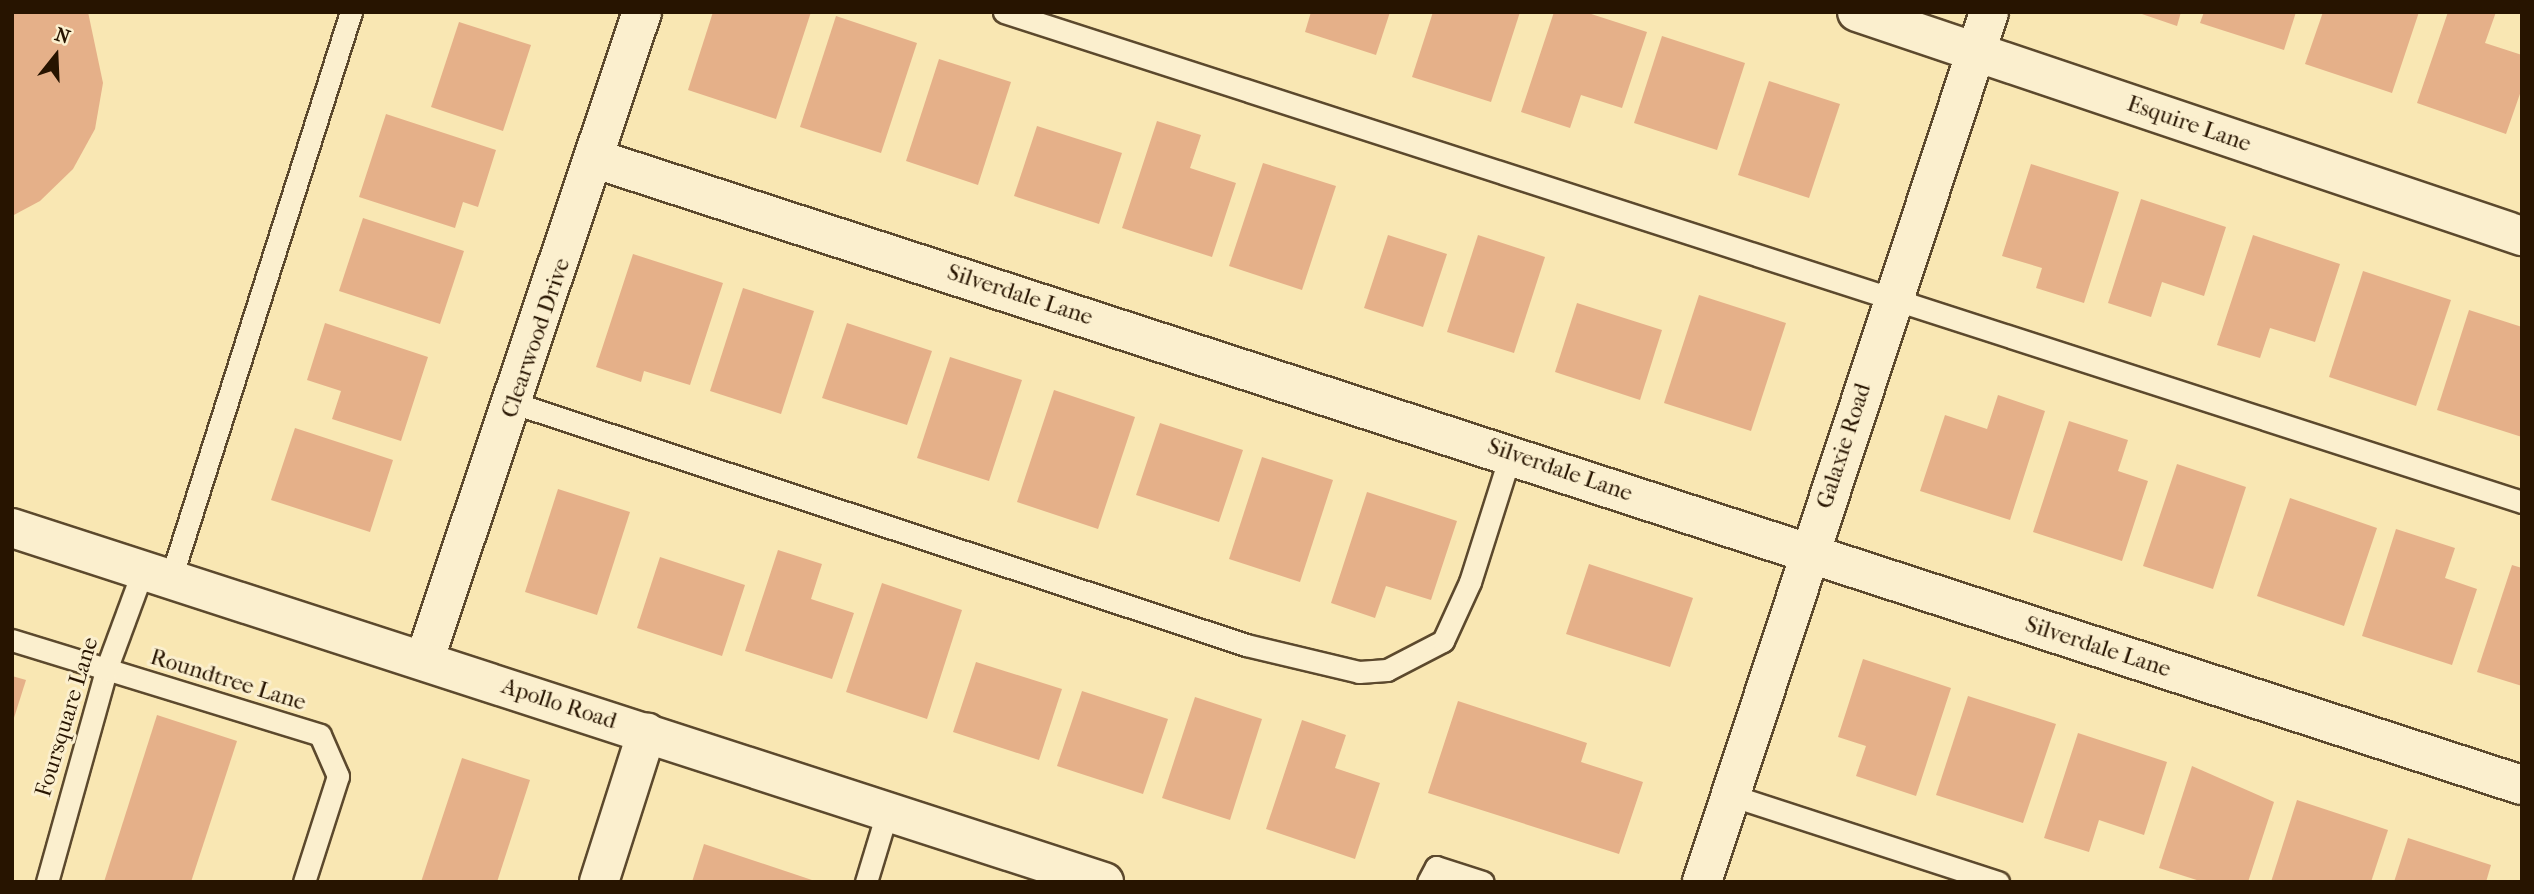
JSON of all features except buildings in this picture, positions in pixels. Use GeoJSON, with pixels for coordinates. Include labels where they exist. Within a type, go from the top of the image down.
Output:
{"type":"FeatureCollection","features":[{"type":"Feature","properties":{"kind":"street","name":"Clearwood Drive"},"geometry":{"type":"LineString","coordinates":[[424,661],[596,159],[642,12]]}},
{"type":"Feature","properties":{"kind":"street","name":"Esquire Lane"},"geometry":{"type":"LineString","coordinates":[[1857,12],[2522,236]]}},
{"type":"Feature","properties":{"kind":"street","name":"Galaxie Road"},"geometry":{"type":"LineString","coordinates":[[1702,882],[1892,299],[1989,12]]}},
{"type":"Feature","properties":{"kind":"street","name":"Silverdale Lane"},"geometry":{"type":"LineString","coordinates":[[596,159],[1511,453],[1808,554],[2522,785]]}},
{"type":"Feature","properties":{"kind":"street","name":"Apollo Road"},"geometry":{"type":"LineString","coordinates":[[12,528],[1104,882]]}},
{"type":"Feature","properties":{"kind":"street"},"geometry":{"type":"LineString","coordinates":[[599,882],[647,732]]}},
{"type":"Feature","properties":{"kind":"lane","name":"Foursquare Lane"},"geometry":{"type":"LineString","coordinates":[[47,882],[106,670],[157,574],[351,12]]}},
{"type":"Feature","properties":{"kind":"lane"},"geometry":{"type":"LineString","coordinates":[[1004,12],[2522,502]]}},
{"type":"Feature","properties":{"kind":"lane"},"geometry":{"type":"LineString","coordinates":[[514,403],[1246,645],[1359,672],[1387,670],[1443,641],[1471,582],[1511,453]]}},
{"type":"Feature","properties":{"kind":"lane","name":"Roundtree Lane"},"geometry":{"type":"LineString","coordinates":[[12,640],[320,735],[338,776],[304,882]]}},
{"type":"Feature","properties":{"kind":"lane"},"geometry":{"type":"LineString","coordinates":[[1730,794],[1998,882]]}},
{"type":"Feature","properties":{"kind":"lane"},"geometry":{"type":"LineString","coordinates":[[866,882],[887,813]]}},
{"type":"Feature","properties":{"kind":"lane"},"geometry":{"type":"LineString","coordinates":[[1428,882],[1436,867],[1483,882]]}}]}
